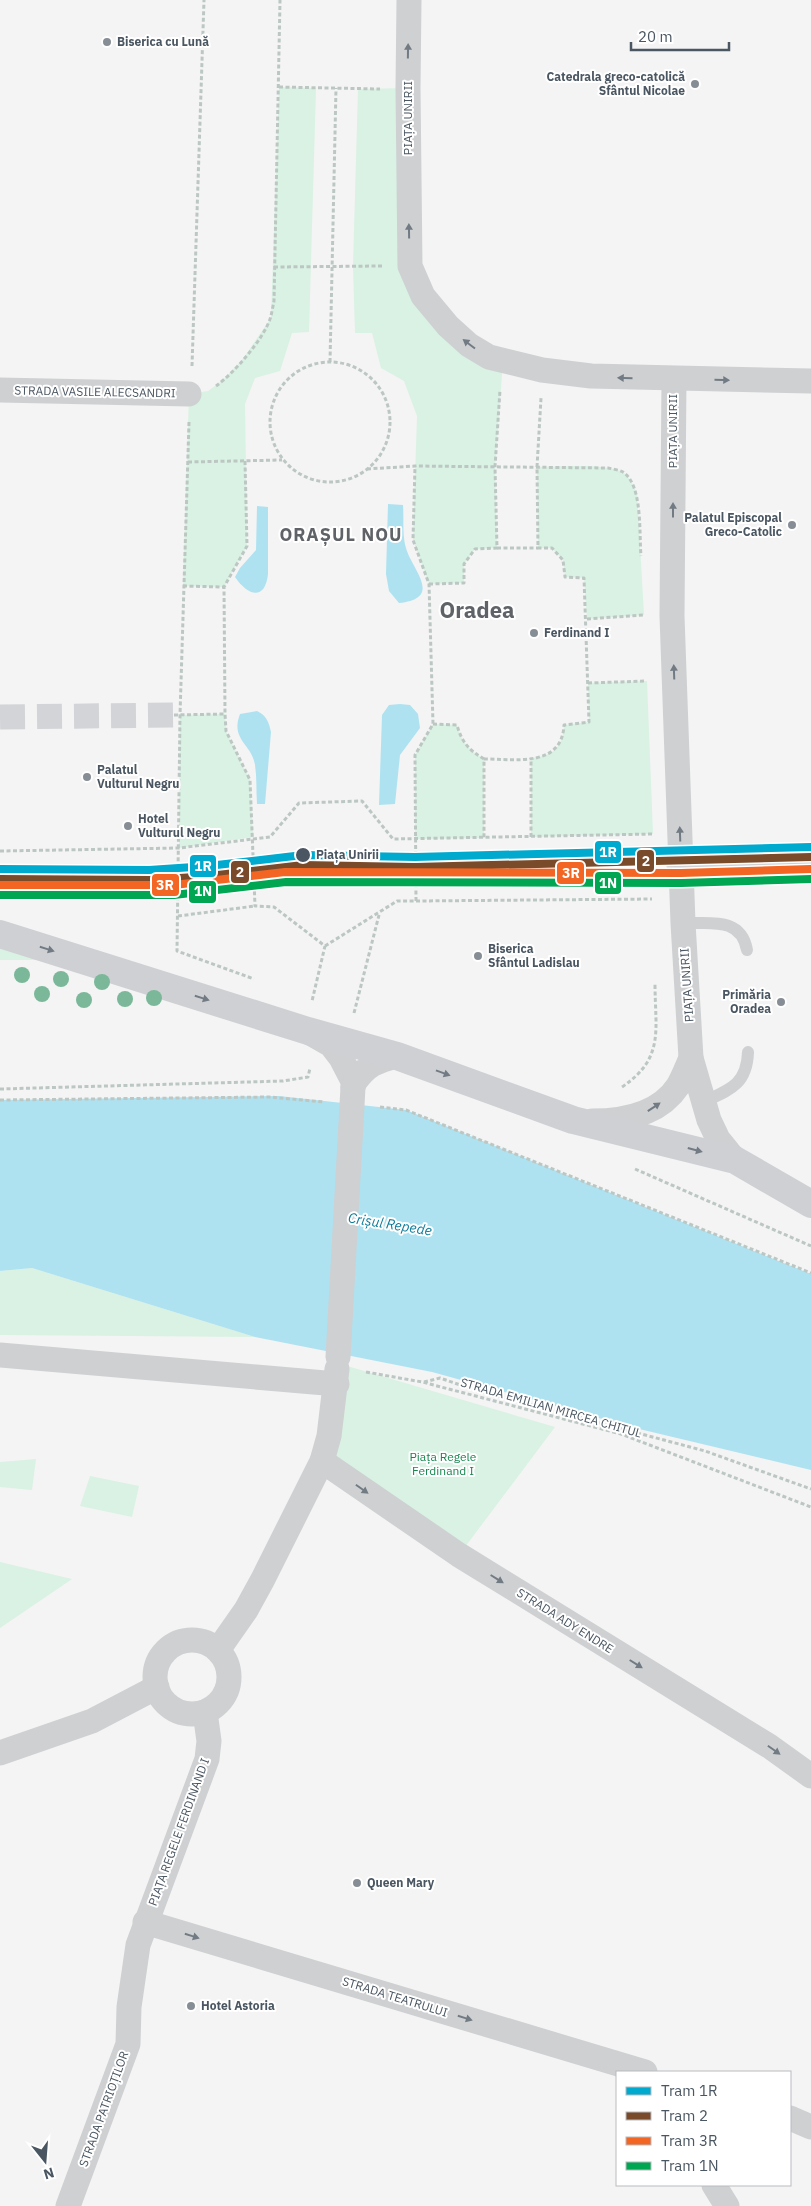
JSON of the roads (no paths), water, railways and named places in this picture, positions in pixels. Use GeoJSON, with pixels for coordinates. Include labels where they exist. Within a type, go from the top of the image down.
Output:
{"type":"FeatureCollection","features":[{"type":"Feature","properties":{"kind":"street","name":"PIAȚA UNIRII"},"geometry":{"type":"LineString","coordinates":[[409,0],[410,266],[424,296],[448,326],[469,345],[489,357],[542,370],[591,376],[674,380],[672,616],[680,863],[691,1058],[703,1102],[718,1139],[735,1160]]}},
{"type":"Feature","properties":{"kind":"street"},"geometry":{"type":"LineString","coordinates":[[674,380],[811,381]]}},
{"type":"Feature","properties":{"kind":"street","name":"STRADA VASILE ALECSANDRI"},"geometry":{"type":"LineString","coordinates":[[0,390],[189,394]]}},
{"type":"Feature","properties":{"kind":"street"},"geometry":{"type":"LineString","coordinates":[[680,863],[811,858]]}},
{"type":"Feature","properties":{"kind":"street","name":"PIAȚA UNIRII"},"geometry":{"type":"LineString","coordinates":[[0,934],[308,1031],[397,1056],[573,1120],[735,1160]]}},
{"type":"Feature","properties":{"kind":"street"},"geometry":{"type":"LineString","coordinates":[[218,1650],[246,1610],[264,1579],[322,1462],[329,1436],[337,1368],[353,1085],[341,1058],[331,1045],[308,1031]]}},
{"type":"Feature","properties":{"kind":"street"},"geometry":{"type":"LineString","coordinates":[[353,1085],[365,1068],[381,1060],[397,1056]]}},
{"type":"Feature","properties":{"kind":"street","name":"PIAȚA UNIRII"},"geometry":{"type":"LineString","coordinates":[[573,1120],[611,1121],[630,1118],[648,1111],[666,1098],[678,1086],[691,1058]]}},
{"type":"Feature","properties":{"kind":"street"},"geometry":{"type":"LineString","coordinates":[[735,1160],[811,1204]]}},
{"type":"Feature","properties":{"kind":"street"},"geometry":{"type":"LineString","coordinates":[[0,1355],[337,1368]]}},
{"type":"Feature","properties":{"kind":"street","name":"STRADA ADY ENDRE"},"geometry":{"type":"LineString","coordinates":[[322,1462],[458,1555],[768,1746],[811,1776]]}},
{"type":"Feature","properties":{"kind":"street"},"geometry":{"type":"LineString","coordinates":[[195,1640],[218,1650],[226,1660],[229,1672],[229,1685],[224,1696],[216,1706],[205,1712],[181,1712],[170,1706],[162,1698],[157,1688],[155,1676],[163,1654],[172,1646],[184,1641],[195,1640]]}},
{"type":"Feature","properties":{"kind":"street"},"geometry":{"type":"LineString","coordinates":[[0,1753],[92,1721],[157,1688]]}},
{"type":"Feature","properties":{"kind":"street","name":"PIAȚA REGELE FERDINAND I"},"geometry":{"type":"LineString","coordinates":[[145,1922],[207,1759],[210,1741],[205,1712]]}},
{"type":"Feature","properties":{"kind":"street","name":"STRADA TEATRULUI"},"geometry":{"type":"LineString","coordinates":[[145,1922],[642,2071]]}},
{"type":"Feature","properties":{"kind":"street","name":"STRADA PATRIOȚILOR"},"geometry":{"type":"LineString","coordinates":[[68,2206],[128,2044],[131,1985],[138,1945],[145,1922]]}},
{"type":"Feature","properties":{"kind":"street"},"geometry":{"type":"LineString","coordinates":[[791,2118],[811,2128]]}},
{"type":"Feature","properties":{"kind":"street"},"geometry":{"type":"LineString","coordinates":[[715,2186],[727,2206]]}},
{"type":"Feature","properties":{"kind":"lane"},"geometry":{"type":"LineString","coordinates":[[683,923],[732,926],[744,937],[747,950]]}},
{"type":"Feature","properties":{"kind":"lane"},"geometry":{"type":"LineString","coordinates":[[703,1102],[735,1086],[745,1071],[748,1052]]}},
{"type":"Feature","properties":{"kind":"water"},"geometry":{"type":"Polygon","coordinates":[[[388,504],[403,505],[406,548],[422,582],[423,589],[420,595],[412,600],[399,603],[389,591],[386,574],[388,504]]]}},
{"type":"Feature","properties":{"kind":"water"},"geometry":{"type":"Polygon","coordinates":[[[257,506],[268,507],[268,574],[263,589],[255,593],[245,588],[235,577],[240,568],[256,550],[257,506]]]}},
{"type":"Feature","properties":{"kind":"water"},"geometry":{"type":"Polygon","coordinates":[[[389,705],[410,705],[418,714],[420,728],[400,755],[395,804],[379,805],[382,715],[389,705]]]}},
{"type":"Feature","properties":{"kind":"water"},"geometry":{"type":"Polygon","coordinates":[[[257,711],[267,719],[271,732],[265,804],[257,804],[255,765],[238,730],[240,714],[257,711]]]}},
{"type":"Feature","properties":{"kind":"water","name":"Crișul Repede"},"geometry":{"type":"Polygon","coordinates":[[[279,1096],[406,1110],[811,1274],[811,1470],[635,1428],[432,1372],[255,1337],[32,1268],[0,1271],[0,1100],[279,1096]]]}},
{"type":"Feature","properties":{"kind":"tunnel"},"geometry":{"type":"LineString","coordinates":[[0,717],[174,715]]}},
{"type":"Feature","properties":{"kind":"tram line","name":"1R"},"geometry":{"type":"LineString","coordinates":[[0,869],[149,870],[208,866],[303,855],[415,857],[811,847]]}},
{"type":"Feature","properties":{"kind":"tram line","name":"2"},"geometry":{"type":"LineString","coordinates":[[0,879],[150,880],[209,876],[303,865],[415,867],[811,857]]}},
{"type":"Feature","properties":{"kind":"tram line","name":"3R"},"geometry":{"type":"LineString","coordinates":[[0,885],[174,885],[285,872],[681,873],[811,869]]}},
{"type":"Feature","properties":{"kind":"tram line","name":"1N"},"geometry":{"type":"LineString","coordinates":[[0,895],[174,895],[286,882],[681,883],[811,879]]}},
{"type":"Feature","properties":{"kind":"place","name":"Biserica cu Lună"},"geometry":{"type":"Point","coordinates":[107,42]}},
{"type":"Feature","properties":{"kind":"place","name":"Catedrala greco-catolică Sfântul Nicolae"},"geometry":{"type":"Point","coordinates":[695,84]}},
{"type":"Feature","properties":{"kind":"place","name":"Palatul Episcopal Greco-Catolic"},"geometry":{"type":"Point","coordinates":[792,525]}},
{"type":"Feature","properties":{"kind":"place","name":"Ferdinand I"},"geometry":{"type":"Point","coordinates":[534,633]}},
{"type":"Feature","properties":{"kind":"place","name":"Palatul Vulturul Negru"},"geometry":{"type":"Point","coordinates":[87,777]}},
{"type":"Feature","properties":{"kind":"place","name":"Hotel Vulturul Negru"},"geometry":{"type":"Point","coordinates":[128,826]}},
{"type":"Feature","properties":{"kind":"place","name":"Piața Unirii"},"geometry":{"type":"Point","coordinates":[303,855]}},
{"type":"Feature","properties":{"kind":"place","name":"Biserica Sfântul Ladislau"},"geometry":{"type":"Point","coordinates":[478,956]}},
{"type":"Feature","properties":{"kind":"place","name":"Primăria Oradea"},"geometry":{"type":"Point","coordinates":[781,1002]}},
{"type":"Feature","properties":{"kind":"place","name":"Queen Mary"},"geometry":{"type":"Point","coordinates":[357,1883]}},
{"type":"Feature","properties":{"kind":"place","name":"Hotel Astoria"},"geometry":{"type":"Point","coordinates":[191,2006]}},
{"type":"Feature","properties":{"kind":"district","name":"ORAȘUL NOU"},"geometry":{"type":"Point","coordinates":[341,535]}},
{"type":"Feature","properties":{"kind":"district","name":"Oradea"},"geometry":{"type":"Point","coordinates":[477,610]}},
{"type":"Feature","properties":{"kind":"park label","name":"Piața Regele Ferdinand I"},"geometry":{"type":"Point","coordinates":[443,1464]}}]}
